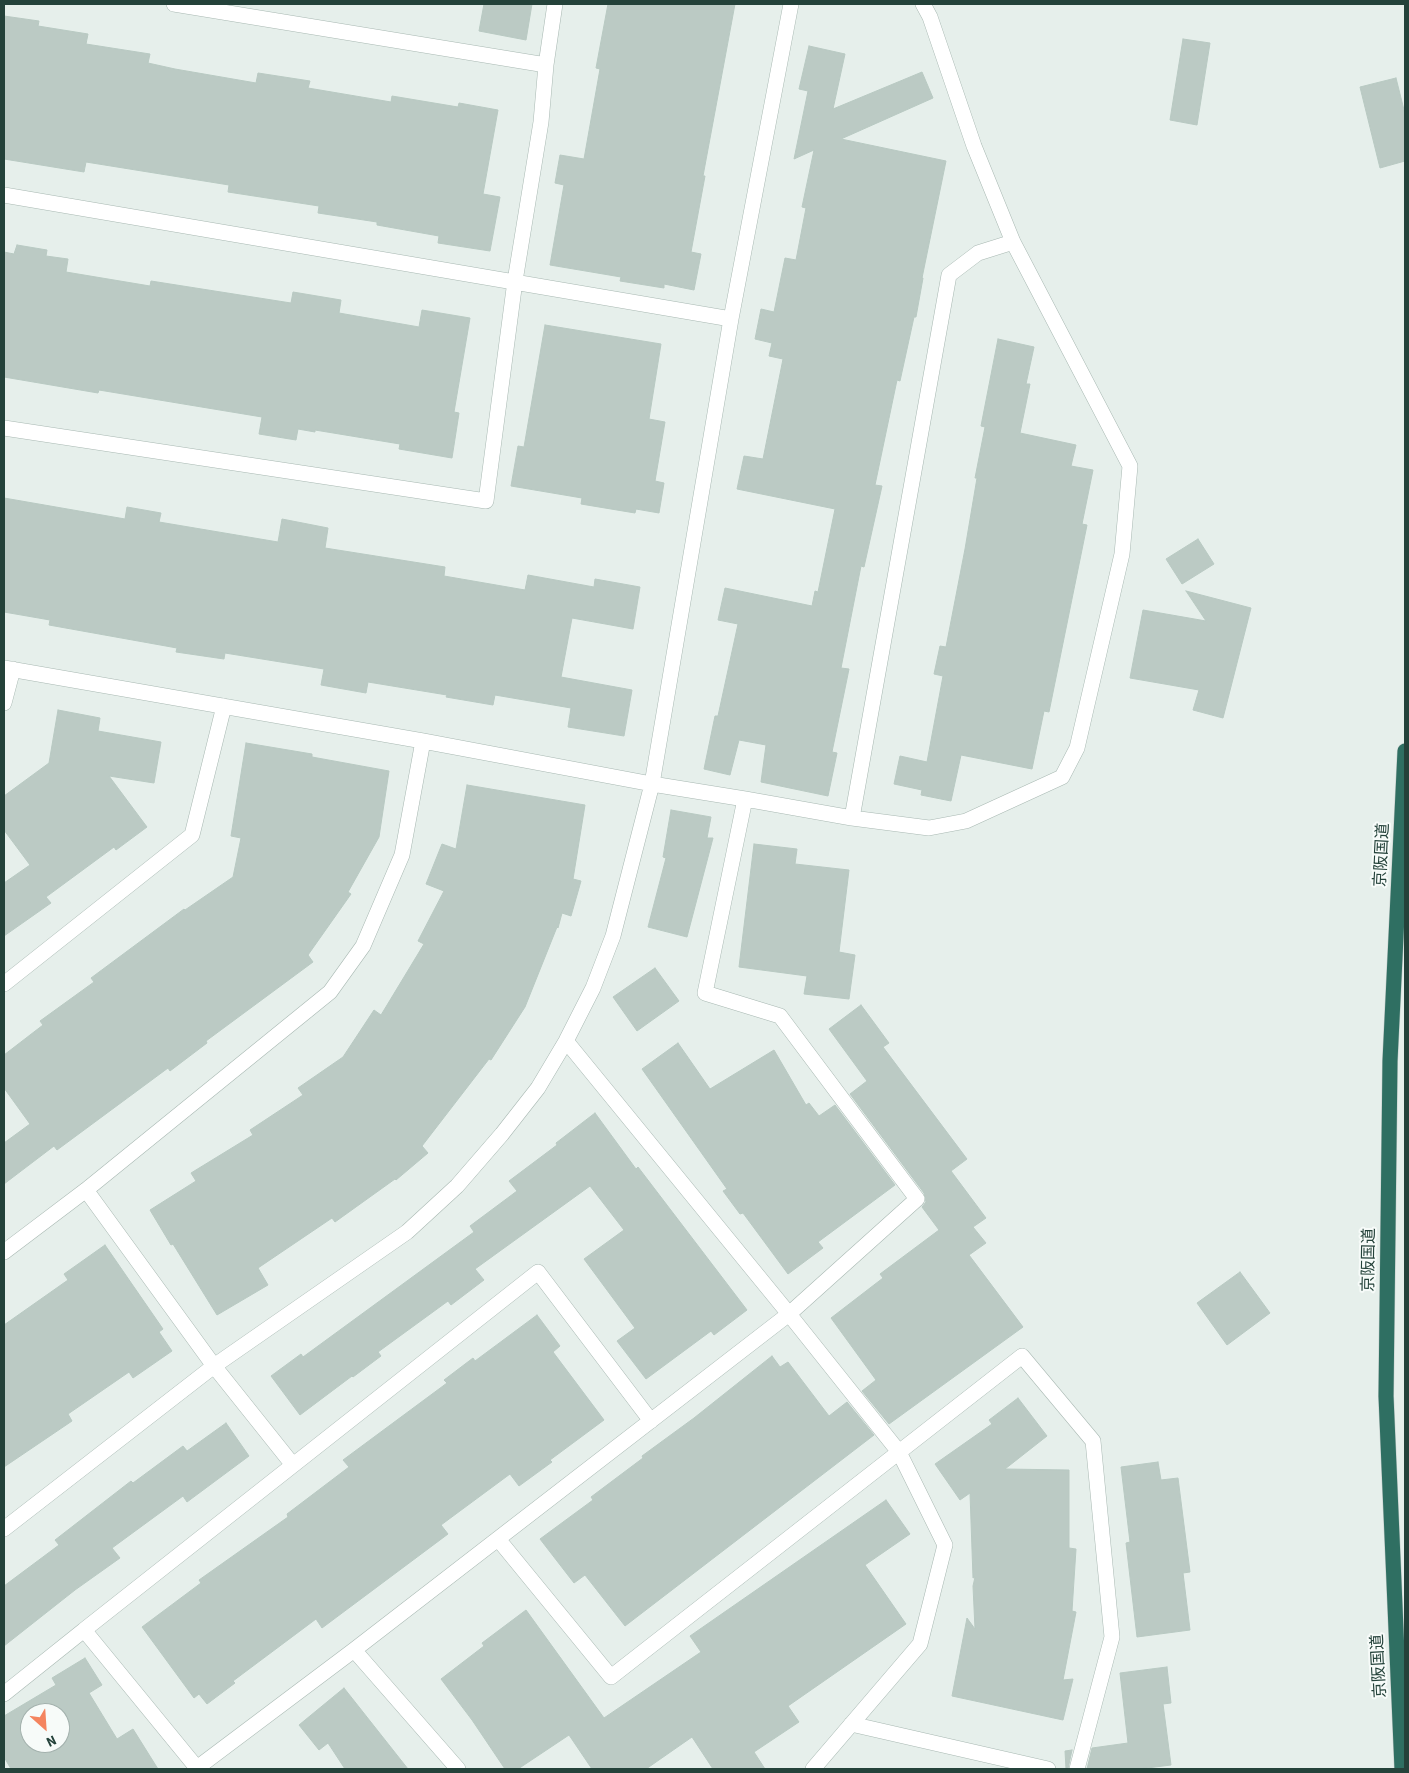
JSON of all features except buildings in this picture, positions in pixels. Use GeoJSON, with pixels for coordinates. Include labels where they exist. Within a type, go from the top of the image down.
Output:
{"type":"FeatureCollection","features":[{"type":"Feature","properties":{"kind":"highway","name":"京阪国道"},"geometry":{"type":"LineString","coordinates":[[1402,1769],[1386,1396],[1390,1061],[1405,751]]}},
{"type":"Feature","properties":{"kind":"street"},"geometry":{"type":"LineString","coordinates":[[174,4],[546,65]]}},
{"type":"Feature","properties":{"kind":"street"},"geometry":{"type":"LineString","coordinates":[[4,428],[486,501],[555,4]]}},
{"type":"Feature","properties":{"kind":"street"},"geometry":{"type":"LineString","coordinates":[[4,1529],[214,1366],[406,1232],[450,1193],[502,1134],[538,1088],[566,1041],[592,988],[613,936],[652,784],[731,319],[791,4]]}},
{"type":"Feature","properties":{"kind":"street"},"geometry":{"type":"LineString","coordinates":[[4,703],[8,669],[424,741],[652,784],[745,798],[852,818],[929,828],[966,821],[1062,777],[1076,748],[1122,554],[1130,466],[1013,242],[974,146],[930,17],[923,4]]}},
{"type":"Feature","properties":{"kind":"street"},"geometry":{"type":"LineString","coordinates":[[4,195],[731,319]]}},
{"type":"Feature","properties":{"kind":"street"},"geometry":{"type":"LineString","coordinates":[[852,818],[949,276],[978,253],[1013,242]]}},
{"type":"Feature","properties":{"kind":"street"},"geometry":{"type":"LineString","coordinates":[[4,984],[192,836],[224,706]]}},
{"type":"Feature","properties":{"kind":"street"},"geometry":{"type":"LineString","coordinates":[[4,1252],[86,1190],[330,992],[363,946],[402,855],[424,741]]}},
{"type":"Feature","properties":{"kind":"street"},"geometry":{"type":"LineString","coordinates":[[84,1630],[197,1768],[354,1650],[789,1314],[917,1199],[780,1016],[704,994],[745,798]]}},
{"type":"Feature","properties":{"kind":"street"},"geometry":{"type":"LineString","coordinates":[[566,1041],[899,1452],[945,1544],[920,1644],[813,1769]]}},
{"type":"Feature","properties":{"kind":"street"},"geometry":{"type":"LineString","coordinates":[[86,1190],[214,1366],[293,1465]]}},
{"type":"Feature","properties":{"kind":"street"},"geometry":{"type":"LineString","coordinates":[[4,1694],[538,1272],[651,1421]]}},
{"type":"Feature","properties":{"kind":"street"},"geometry":{"type":"LineString","coordinates":[[498,1539],[612,1677],[1022,1356],[1093,1440],[1112,1637],[1077,1769]]}},
{"type":"Feature","properties":{"kind":"street"},"geometry":{"type":"LineString","coordinates":[[354,1650],[458,1769]]}},
{"type":"Feature","properties":{"kind":"street"},"geometry":{"type":"LineString","coordinates":[[851,1724],[1048,1769]]}}]}
